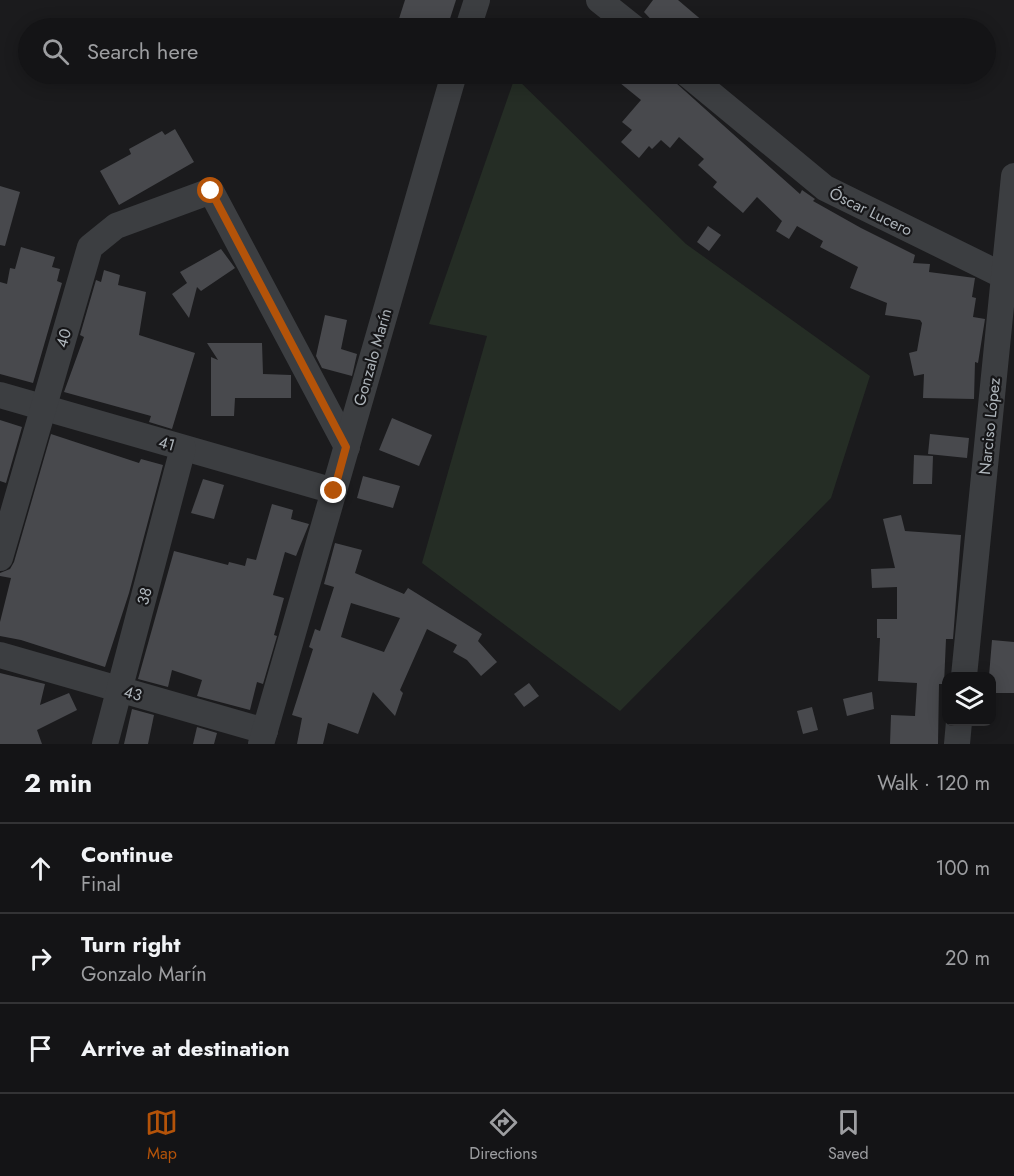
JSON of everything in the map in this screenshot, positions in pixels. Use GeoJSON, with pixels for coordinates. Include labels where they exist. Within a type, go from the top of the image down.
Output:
{"type":"FeatureCollection","features":[{"type":"Feature","properties":{"kind":"street"},"geometry":{"type":"LineString","coordinates":[[471,18],[477,0]]}},
{"type":"Feature","properties":{"kind":"street"},"geometry":{"type":"LineString","coordinates":[[599,0],[621,18]]}},
{"type":"Feature","properties":{"kind":"street","name":"Gonzalo Marín"},"geometry":{"type":"LineString","coordinates":[[263,737],[451,84]]}},
{"type":"Feature","properties":{"kind":"street","name":"Óscar Lucero"},"geometry":{"type":"LineString","coordinates":[[699,84],[825,188],[1009,279]]}},
{"type":"Feature","properties":{"kind":"street","name":"Narciso López"},"geometry":{"type":"LineString","coordinates":[[964,672],[1009,279],[1014,176]]}},
{"type":"Feature","properties":{"kind":"street","name":"40"},"geometry":{"type":"LineString","coordinates":[[0,558],[90,247],[116,226],[211,191],[346,447]]}},
{"type":"Feature","properties":{"kind":"street","name":"41"},"geometry":{"type":"LineString","coordinates":[[0,395],[334,491]]}},
{"type":"Feature","properties":{"kind":"street","name":"38"},"geometry":{"type":"LineString","coordinates":[[105,744],[183,448]]}},
{"type":"Feature","properties":{"kind":"street","name":"43"},"geometry":{"type":"LineString","coordinates":[[0,655],[120,689],[263,737]]}},
{"type":"Feature","properties":{"kind":"street"},"geometry":{"type":"LineString","coordinates":[[957,744],[959,726]]}},
{"type":"Feature","properties":{"kind":"shaded area"},"geometry":{"type":"Polygon","coordinates":[[[513,84],[522,84],[686,244],[870,376],[831,498],[620,711],[422,563],[487,336],[429,324],[513,84]]]}},
{"type":"Feature","properties":{"kind":"building"},"geometry":{"type":"Polygon","coordinates":[[[405,0],[456,0],[450,18],[399,18],[405,0]]]}},
{"type":"Feature","properties":{"kind":"building"},"geometry":{"type":"Polygon","coordinates":[[[653,0],[678,0],[699,18],[650,18],[644,12],[653,0]]]}},
{"type":"Feature","properties":{"kind":"building"},"geometry":{"type":"Polygon","coordinates":[[[621,84],[677,84],[800,194],[802,190],[815,199],[813,201],[915,255],[913,263],[930,264],[929,272],[975,278],[972,297],[976,298],[973,317],[985,319],[978,363],[975,362],[974,399],[923,398],[924,374],[914,376],[909,353],[917,351],[922,323],[920,320],[885,315],[887,303],[850,288],[858,267],[820,247],[823,241],[797,226],[789,239],[776,231],[782,221],[757,197],[743,213],[713,187],[717,182],[698,165],[704,159],[679,137],[670,148],[661,140],[652,149],[649,146],[639,158],[621,142],[632,130],[622,122],[641,100],[621,84]]]}},
{"type":"Feature","properties":{"kind":"building"},"geometry":{"type":"Polygon","coordinates":[[[175,129],[194,162],[119,205],[100,171],[131,154],[129,149],[162,131],[165,135],[175,129]]]}},
{"type":"Feature","properties":{"kind":"building"},"geometry":{"type":"Polygon","coordinates":[[[0,186],[20,192],[5,246],[0,245],[0,186]]]}},
{"type":"Feature","properties":{"kind":"building"},"geometry":{"type":"Polygon","coordinates":[[[708,226],[721,235],[709,251],[697,242],[708,226]]]}},
{"type":"Feature","properties":{"kind":"building"},"geometry":{"type":"Polygon","coordinates":[[[21,247],[55,257],[52,267],[60,269],[57,281],[62,283],[33,383],[0,374],[0,282],[7,284],[10,268],[15,269],[21,247]]]}},
{"type":"Feature","properties":{"kind":"building"},"geometry":{"type":"Polygon","coordinates":[[[221,249],[235,268],[201,291],[197,287],[189,318],[172,294],[187,283],[180,272],[221,249]]]}},
{"type":"Feature","properties":{"kind":"building"},"geometry":{"type":"Polygon","coordinates":[[[104,270],[120,275],[118,285],[146,292],[139,335],[195,353],[172,429],[149,422],[151,416],[64,392],[84,337],[80,335],[96,280],[101,282],[104,270]]]}},
{"type":"Feature","properties":{"kind":"building"},"geometry":{"type":"Polygon","coordinates":[[[325,315],[347,320],[341,349],[357,354],[352,376],[322,368],[316,356],[325,315]]]}},
{"type":"Feature","properties":{"kind":"building"},"geometry":{"type":"Polygon","coordinates":[[[207,343],[262,343],[263,374],[291,375],[291,398],[235,398],[234,416],[211,416],[211,357],[218,360],[207,343]]]}},
{"type":"Feature","properties":{"kind":"building"},"geometry":{"type":"Polygon","coordinates":[[[392,418],[432,435],[419,466],[379,450],[392,418]]]}},
{"type":"Feature","properties":{"kind":"building"},"geometry":{"type":"Polygon","coordinates":[[[0,420],[22,427],[6,483],[0,481],[0,420]]]}},
{"type":"Feature","properties":{"kind":"building"},"geometry":{"type":"Polygon","coordinates":[[[51,434],[139,463],[141,459],[163,465],[129,593],[105,667],[21,640],[0,636],[0,622],[11,578],[0,576],[0,573],[10,569],[14,562],[51,434]]]}},
{"type":"Feature","properties":{"kind":"building"},"geometry":{"type":"Polygon","coordinates":[[[930,434],[969,438],[967,458],[928,454],[930,434]]]}},
{"type":"Feature","properties":{"kind":"building"},"geometry":{"type":"Polygon","coordinates":[[[914,455],[933,456],[932,484],[913,484],[914,455]]]}},
{"type":"Feature","properties":{"kind":"building"},"geometry":{"type":"Polygon","coordinates":[[[363,476],[400,486],[393,508],[357,498],[363,476]]]}},
{"type":"Feature","properties":{"kind":"building"},"geometry":{"type":"Polygon","coordinates":[[[203,479],[224,485],[214,519],[191,513],[203,479]]]}},
{"type":"Feature","properties":{"kind":"building"},"geometry":{"type":"Polygon","coordinates":[[[272,504],[293,510],[291,519],[309,524],[296,556],[285,552],[273,595],[284,598],[274,635],[277,636],[263,684],[257,682],[250,710],[197,696],[202,680],[172,670],[168,687],[138,679],[174,551],[228,565],[229,562],[245,566],[247,558],[256,560],[272,504]]]}},
{"type":"Feature","properties":{"kind":"building"},"geometry":{"type":"Polygon","coordinates":[[[901,515],[905,531],[961,535],[953,639],[946,639],[945,672],[942,672],[942,684],[939,684],[938,744],[890,744],[891,715],[915,716],[917,683],[878,681],[880,638],[877,638],[877,619],[897,619],[897,587],[872,588],[871,569],[895,568],[883,519],[901,515]]]}},
{"type":"Feature","properties":{"kind":"building"},"geometry":{"type":"Polygon","coordinates":[[[335,543],[362,550],[355,573],[404,594],[408,588],[482,634],[478,641],[497,662],[481,676],[467,660],[453,652],[457,645],[427,629],[400,690],[403,693],[395,716],[373,692],[358,734],[328,723],[323,744],[297,744],[302,718],[292,715],[313,649],[309,647],[315,629],[320,631],[334,587],[324,584],[335,543]],[[351,603],[341,637],[384,652],[400,618],[351,603]]]}},
{"type":"Feature","properties":{"kind":"building"},"geometry":{"type":"Polygon","coordinates":[[[992,640],[1014,642],[1014,693],[996,693],[996,672],[989,672],[992,640]]]}},
{"type":"Feature","properties":{"kind":"building"},"geometry":{"type":"Polygon","coordinates":[[[0,673],[45,684],[40,705],[69,693],[77,710],[37,730],[42,744],[0,744],[0,673]]]}},
{"type":"Feature","properties":{"kind":"building"},"geometry":{"type":"Polygon","coordinates":[[[529,683],[539,696],[524,707],[514,694],[529,683]]]}},
{"type":"Feature","properties":{"kind":"building"},"geometry":{"type":"Polygon","coordinates":[[[872,692],[874,709],[847,716],[843,699],[872,692]]]}},
{"type":"Feature","properties":{"kind":"building"},"geometry":{"type":"Polygon","coordinates":[[[812,707],[818,730],[803,734],[797,711],[812,707]]]}},
{"type":"Feature","properties":{"kind":"building"},"geometry":{"type":"Polygon","coordinates":[[[132,709],[154,715],[148,744],[124,744],[132,709]]]}},
{"type":"Feature","properties":{"kind":"building"},"geometry":{"type":"Polygon","coordinates":[[[197,727],[217,733],[214,744],[193,744],[197,727]]]}},
{"type":"Feature","properties":{"kind":"route"},"geometry":{"type":"LineString","coordinates":[[211,191],[346,447],[334,491]]}}]}
